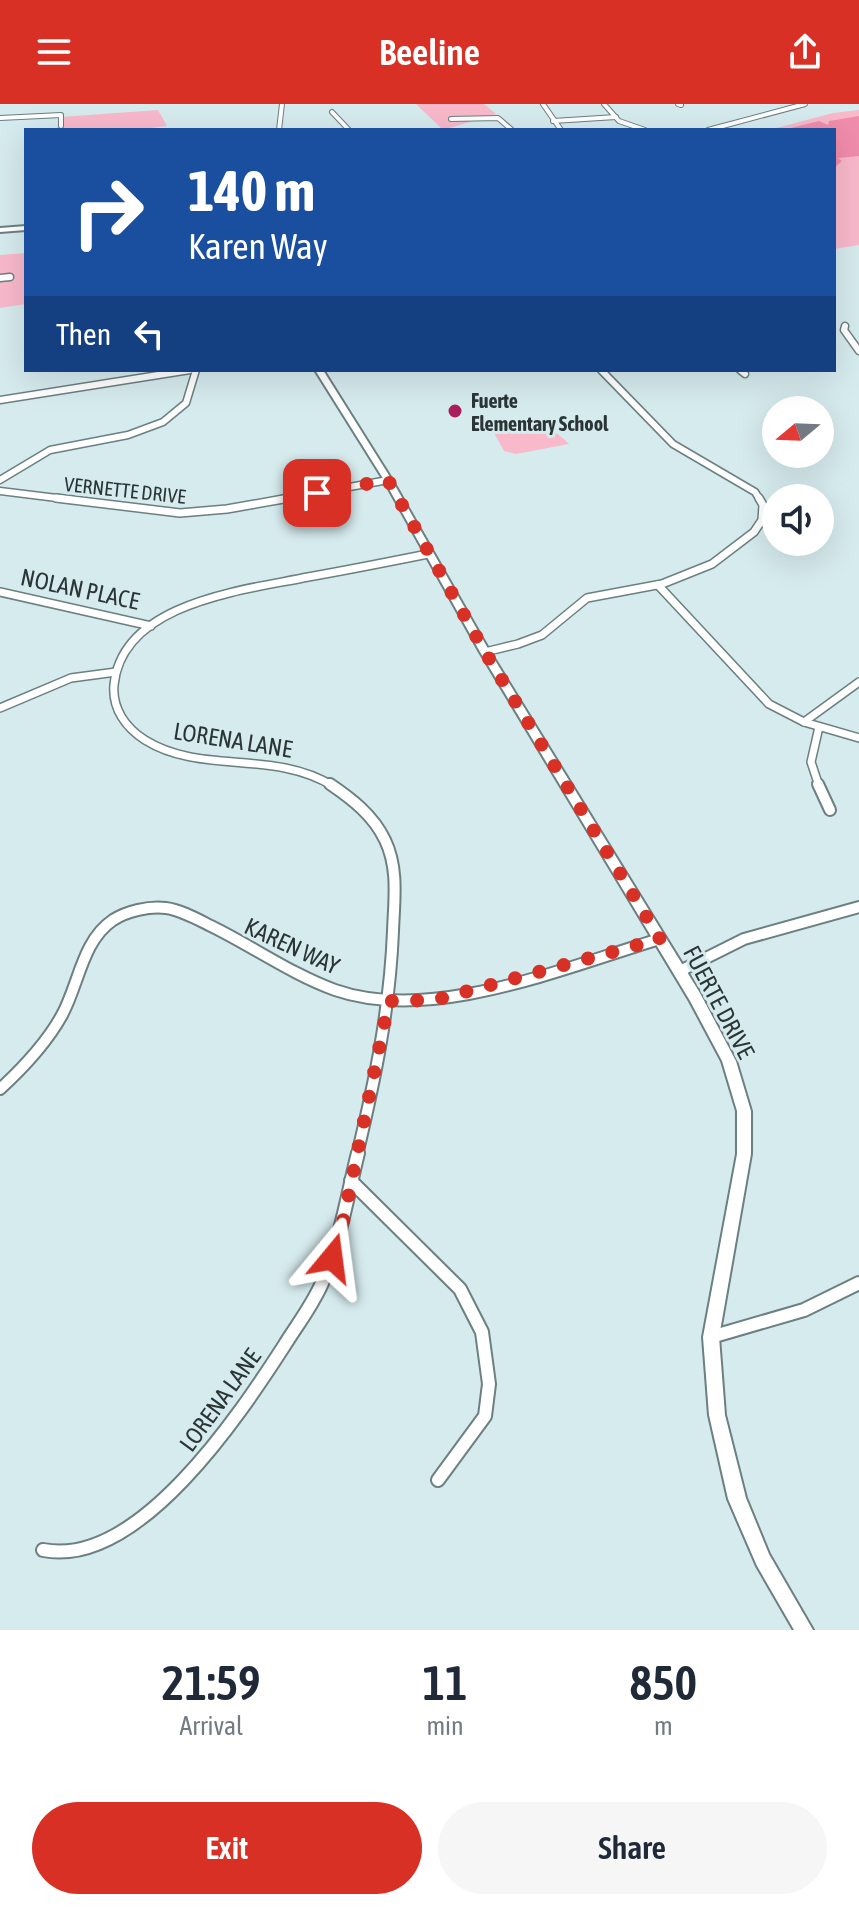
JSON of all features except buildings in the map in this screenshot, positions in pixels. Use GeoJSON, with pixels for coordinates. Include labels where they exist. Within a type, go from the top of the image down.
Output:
{"type":"FeatureCollection","features":[{"type":"Feature","properties":{"kind":"street"},"geometry":{"type":"LineString","coordinates":[[279,128],[282,104]]}},
{"type":"Feature","properties":{"kind":"street"},"geometry":{"type":"LineString","coordinates":[[543,104],[559,128]]}},
{"type":"Feature","properties":{"kind":"street"},"geometry":{"type":"LineString","coordinates":[[604,104],[627,125],[638,128]]}},
{"type":"Feature","properties":{"kind":"street"},"geometry":{"type":"LineString","coordinates":[[714,128],[805,104]]}},
{"type":"Feature","properties":{"kind":"street"},"geometry":{"type":"LineString","coordinates":[[332,112],[347,128]]}},
{"type":"Feature","properties":{"kind":"street"},"geometry":{"type":"LineString","coordinates":[[0,118],[51,113],[61,115],[61,126]]}},
{"type":"Feature","properties":{"kind":"street"},"geometry":{"type":"LineString","coordinates":[[553,121],[616,117]]}},
{"type":"Feature","properties":{"kind":"street"},"geometry":{"type":"LineString","coordinates":[[451,119],[498,118],[510,128]]}},
{"type":"Feature","properties":{"kind":"street"},"geometry":{"type":"LineString","coordinates":[[0,230],[24,228]]}},
{"type":"Feature","properties":{"kind":"street"},"geometry":{"type":"LineString","coordinates":[[0,278],[10,277]]}},
{"type":"Feature","properties":{"kind":"street"},"geometry":{"type":"LineString","coordinates":[[845,326],[844,330],[859,351]]}},
{"type":"Feature","properties":{"kind":"street"},"geometry":{"type":"LineString","coordinates":[[0,400],[177,372]]}},
{"type":"Feature","properties":{"kind":"street"},"geometry":{"type":"LineString","coordinates":[[0,480],[50,450],[128,435],[169,419],[186,403],[195,372]]}},
{"type":"Feature","properties":{"kind":"street","name":"FUERTE DRIVE"},"geometry":{"type":"LineString","coordinates":[[320,372],[388,480],[485,652],[680,971],[725,1054],[744,1111],[744,1154],[711,1337],[717,1415],[737,1499],[763,1560],[804,1630]]}},
{"type":"Feature","properties":{"kind":"street"},"geometry":{"type":"LineString","coordinates":[[485,652],[528,641],[545,633],[584,599],[658,585],[703,569],[740,544],[760,525],[763,505],[750,488],[663,436],[603,372]]}},
{"type":"Feature","properties":{"kind":"street","name":"VERNETTE DRIVE"},"geometry":{"type":"LineString","coordinates":[[0,491],[180,513],[227,509],[388,480]]}},
{"type":"Feature","properties":{"kind":"street"},"geometry":{"type":"LineString","coordinates":[[0,708],[71,678],[116,672],[128,648],[151,626],[182,607],[211,597],[428,554]]}},
{"type":"Feature","properties":{"kind":"street"},"geometry":{"type":"LineString","coordinates":[[658,585],[759,695],[777,710],[804,722],[859,738]]}},
{"type":"Feature","properties":{"kind":"street","name":"NOLAN PLACE"},"geometry":{"type":"LineString","coordinates":[[0,592],[51,607],[106,617],[122,615],[151,626]]}},
{"type":"Feature","properties":{"kind":"street","name":"LORENA LANE"},"geometry":{"type":"LineString","coordinates":[[43,1550],[71,1553],[93,1547],[161,1502],[195,1470],[269,1369],[321,1287],[343,1222],[389,1001],[394,875],[389,852],[372,821],[345,794],[302,772],[262,763],[186,756],[145,741],[131,730],[119,712],[114,694],[116,672]]}},
{"type":"Feature","properties":{"kind":"street"},"geometry":{"type":"LineString","coordinates":[[804,722],[859,682]]}},
{"type":"Feature","properties":{"kind":"street"},"geometry":{"type":"LineString","coordinates":[[819,727],[810,752],[811,769],[830,810]]}},
{"type":"Feature","properties":{"kind":"street"},"geometry":{"type":"LineString","coordinates":[[680,971],[708,952],[741,937],[859,907]]}},
{"type":"Feature","properties":{"kind":"street","name":"KAREN WAY"},"geometry":{"type":"LineString","coordinates":[[0,1089],[20,1072],[56,1028],[96,936],[114,920],[137,911],[170,908],[326,986],[358,997],[389,1001],[435,1000],[660,939]]}},
{"type":"Feature","properties":{"kind":"street"},"geometry":{"type":"LineString","coordinates":[[351,1181],[460,1289],[482,1332],[489,1384],[485,1416],[438,1480]]}},
{"type":"Feature","properties":{"kind":"street"},"geometry":{"type":"LineString","coordinates":[[711,1337],[804,1310],[859,1283]]}},
{"type":"Feature","properties":{"kind":"shaded area"},"geometry":{"type":"Polygon","coordinates":[[[416,104],[484,104],[496,114],[450,128],[441,128],[416,104]]]}},
{"type":"Feature","properties":{"kind":"shaded area"},"geometry":{"type":"Polygon","coordinates":[[[158,110],[167,126],[56,128],[61,126],[61,117],[158,110]]]}},
{"type":"Feature","properties":{"kind":"shaded area"},"geometry":{"type":"Polygon","coordinates":[[[859,110],[859,245],[836,249],[836,128],[777,128],[833,113],[859,110]]]}},
{"type":"Feature","properties":{"kind":"shaded area"},"geometry":{"type":"Polygon","coordinates":[[[859,116],[859,156],[838,158],[842,161],[836,166],[836,128],[791,128],[819,121],[828,125],[829,121],[859,116]]]}},
{"type":"Feature","properties":{"kind":"shaded area"},"geometry":{"type":"Polygon","coordinates":[[[24,253],[24,304],[0,308],[0,255],[24,253]]]}},
{"type":"Feature","properties":{"kind":"shaded area"},"geometry":{"type":"Polygon","coordinates":[[[486,418],[510,418],[541,425],[569,444],[516,454],[504,451],[486,418]]]}},
{"type":"Feature","properties":{"kind":"place","name":"Fuerte Elementary School"},"geometry":{"type":"Point","coordinates":[455,411]}},
{"type":"Feature","properties":{"kind":"route"},"geometry":{"type":"LineString","coordinates":[[317,493],[388,480],[485,652],[660,939],[435,1000],[389,1001],[343,1222],[332,1258]]}}]}
